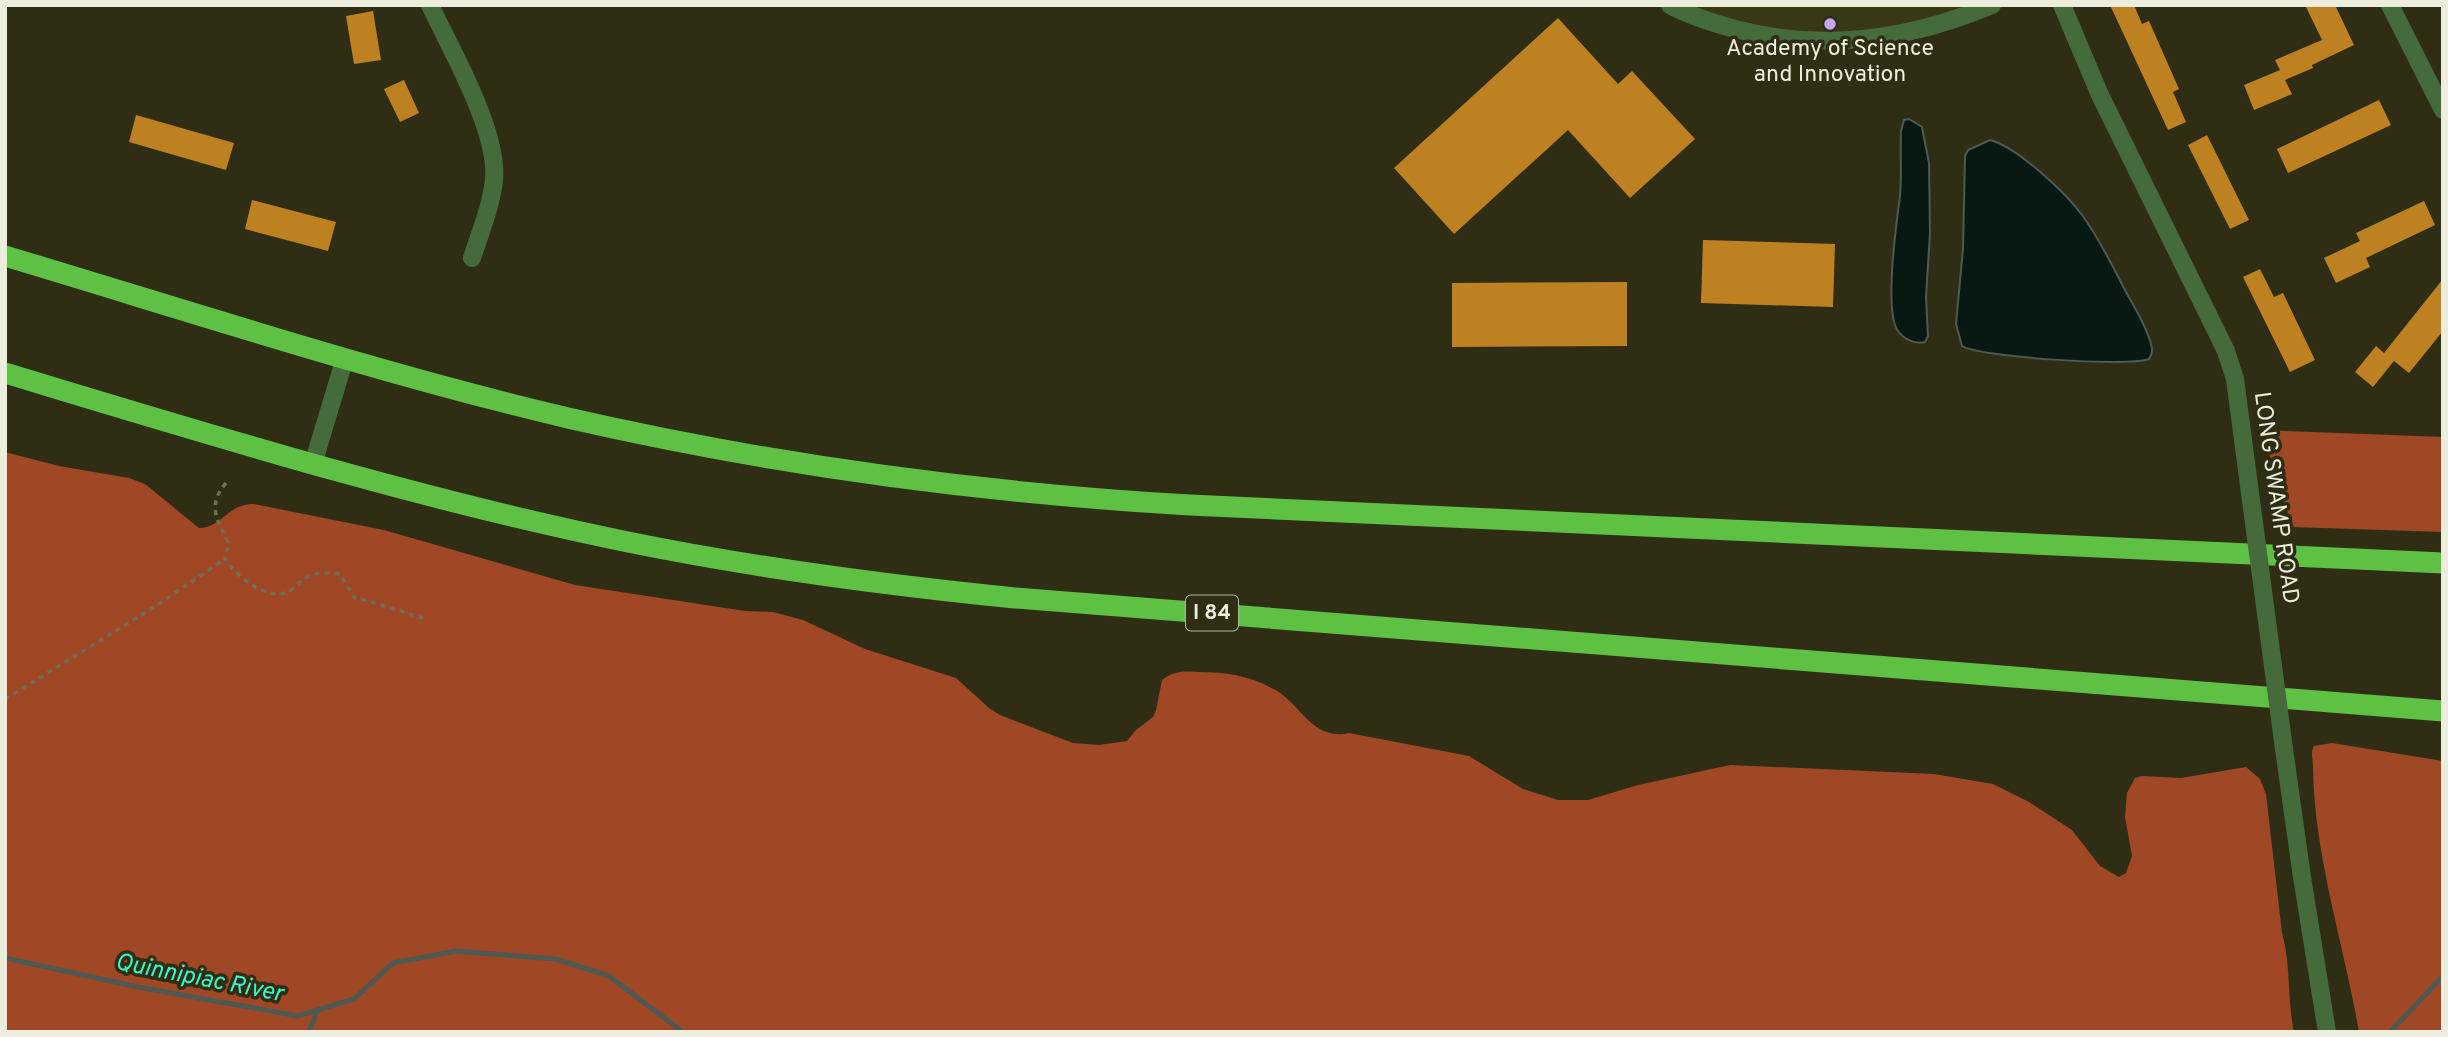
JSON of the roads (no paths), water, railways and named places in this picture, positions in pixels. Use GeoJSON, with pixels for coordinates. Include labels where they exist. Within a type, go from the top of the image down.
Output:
{"type":"FeatureCollection","features":[{"type":"Feature","properties":{"kind":"highway"},"geometry":{"type":"LineString","coordinates":[[5,256],[485,397],[671,440],[827,467],[1033,494],[1203,506],[2443,563]]}},
{"type":"Feature","properties":{"kind":"highway","name":"I 84"},"geometry":{"type":"LineString","coordinates":[[5,373],[313,464],[457,502],[626,541],[764,567],[923,589],[2443,711]]}},
{"type":"Feature","properties":{"kind":"street"},"geometry":{"type":"LineString","coordinates":[[430,5],[485,124],[494,153],[494,180],[472,258]]}},
{"type":"Feature","properties":{"kind":"street"},"geometry":{"type":"LineString","coordinates":[[1670,5],[1708,21],[1752,33],[1801,41],[1835,42],[1908,33],[1952,21],[1992,5]]}},
{"type":"Feature","properties":{"kind":"street","name":"LONG SWAMP ROAD"},"geometry":{"type":"LineString","coordinates":[[2062,5],[2116,127],[2226,351],[2235,379],[2302,877],[2327,1032]]}},
{"type":"Feature","properties":{"kind":"street"},"geometry":{"type":"LineString","coordinates":[[2389,5],[2443,110]]}},
{"type":"Feature","properties":{"kind":"street"},"geometry":{"type":"LineString","coordinates":[[313,464],[345,358]]}},
{"type":"Feature","properties":{"kind":"waterway","name":"Quinnipiac River"},"geometry":{"type":"LineString","coordinates":[[5,958],[138,987],[298,1016],[354,999],[393,963],[456,951],[556,959],[609,976],[683,1032]]}},
{"type":"Feature","properties":{"kind":"waterway","name":"Quinnipiac River"},"geometry":{"type":"LineString","coordinates":[[2390,1032],[2443,976]]}},
{"type":"Feature","properties":{"kind":"waterway"},"geometry":{"type":"LineString","coordinates":[[309,1032],[318,1009]]}},
{"type":"Feature","properties":{"kind":"place","name":"Academy of Science and Innovation"},"geometry":{"type":"Point","coordinates":[1830,24]}}]}
